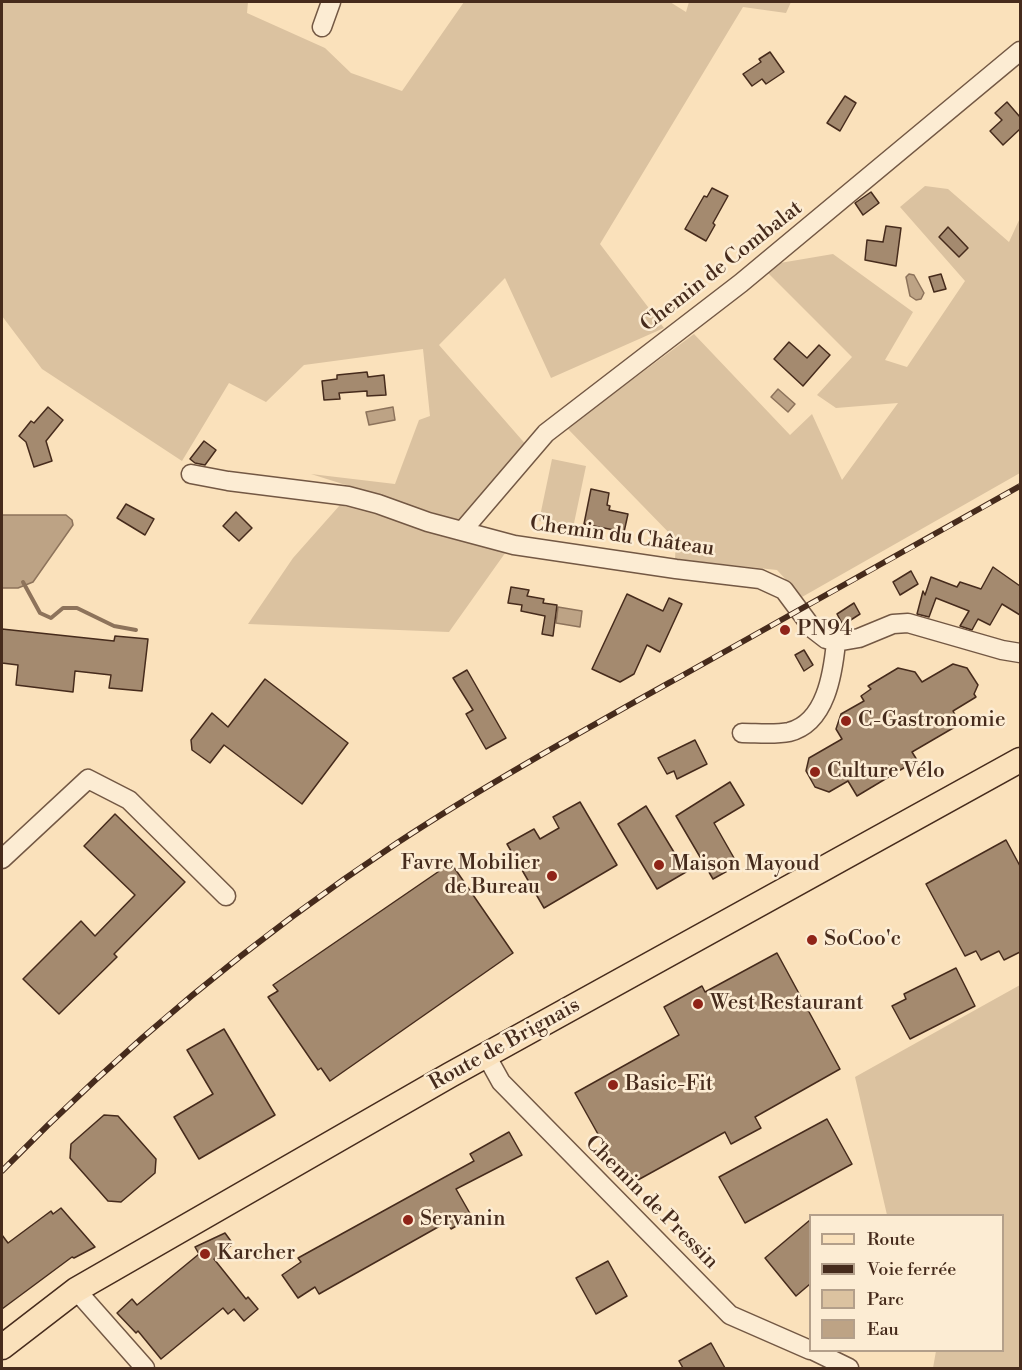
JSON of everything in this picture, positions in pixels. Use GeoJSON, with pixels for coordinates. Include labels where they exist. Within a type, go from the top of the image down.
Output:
{"type":"FeatureCollection","features":[{"type":"Feature","properties":{"kind":"main road","name":"Route de Brignais"},"geometry":{"type":"LineString","coordinates":[[2,1347],[76,1290],[486,1055],[1020,760]]}},
{"type":"Feature","properties":{"kind":"street"},"geometry":{"type":"LineString","coordinates":[[322,27],[331,2]]}},
{"type":"Feature","properties":{"kind":"street","name":"Chemin de Combalat"},"geometry":{"type":"LineString","coordinates":[[463,530],[546,433],[741,283],[1020,51]]}},
{"type":"Feature","properties":{"kind":"street","name":"Chemin du Château"},"geometry":{"type":"LineString","coordinates":[[191,474],[348,496],[428,522],[514,545],[760,579],[784,590],[813,629],[826,639],[836,642]]}},
{"type":"Feature","properties":{"kind":"street"},"geometry":{"type":"LineString","coordinates":[[742,733],[790,732],[807,724],[819,708],[827,691],[834,666],[836,642],[860,638],[893,624],[908,623],[1020,653]]}},
{"type":"Feature","properties":{"kind":"street"},"geometry":{"type":"LineString","coordinates":[[2,859],[88,779],[129,800],[226,896]]}},
{"type":"Feature","properties":{"kind":"street","name":"Chemin de Pressin"},"geometry":{"type":"LineString","coordinates":[[486,1055],[501,1082],[730,1315],[809,1349]]}},
{"type":"Feature","properties":{"kind":"street"},"geometry":{"type":"LineString","coordinates":[[76,1290],[145,1368]]}},
{"type":"Feature","properties":{"kind":"street","name":"Chemin de Pressin"},"geometry":{"type":"LineString","coordinates":[[815,1352],[849,1368]]}},
{"type":"Feature","properties":{"kind":"green space"},"geometry":{"type":"Polygon","coordinates":[[[2,2],[248,2],[247,13],[325,48],[351,73],[402,91],[464,2],[670,2],[686,12],[689,2],[791,2],[786,13],[743,7],[600,244],[664,328],[551,378],[505,278],[439,345],[528,447],[463,522],[311,474],[395,484],[419,420],[430,416],[423,349],[304,365],[266,402],[229,383],[182,461],[42,369],[2,316],[2,2]]]}},
{"type":"Feature","properties":{"kind":"green space"},"geometry":{"type":"Polygon","coordinates":[[[925,186],[948,189],[1009,242],[1020,218],[1020,473],[802,597],[777,570],[675,559],[676,540],[567,428],[694,334],[790,435],[812,414],[842,480],[898,403],[836,408],[817,395],[852,357],[768,273],[780,263],[833,254],[913,312],[885,360],[907,367],[965,281],[900,207],[925,186]]]}},
{"type":"Feature","properties":{"kind":"green space"},"geometry":{"type":"Polygon","coordinates":[[[552,459],[586,466],[573,528],[539,521],[552,459]]]}},
{"type":"Feature","properties":{"kind":"green space"},"geometry":{"type":"Polygon","coordinates":[[[340,505],[508,549],[449,632],[248,624],[293,558],[340,505]]]}},
{"type":"Feature","properties":{"kind":"green space"},"geometry":{"type":"Polygon","coordinates":[[[1020,985],[1020,1368],[933,1368],[936,1352],[1004,1352],[1004,1214],[887,1214],[855,1077],[1020,985]]]}},
{"type":"Feature","properties":{"kind":"water"},"geometry":{"type":"Polygon","coordinates":[[[909,274],[914,275],[924,293],[921,299],[916,300],[910,296],[906,277],[909,274]]]}},
{"type":"Feature","properties":{"kind":"water"},"geometry":{"type":"Polygon","coordinates":[[[778,389],[795,404],[788,412],[771,397],[778,389]]]}},
{"type":"Feature","properties":{"kind":"water"},"geometry":{"type":"Polygon","coordinates":[[[393,407],[395,420],[369,425],[366,412],[393,407]]]}},
{"type":"Feature","properties":{"kind":"water"},"geometry":{"type":"Polygon","coordinates":[[[2,515],[66,515],[72,520],[73,525],[33,582],[18,588],[2,588],[2,515]]]}},
{"type":"Feature","properties":{"kind":"water"},"geometry":{"type":"Polygon","coordinates":[[[558,607],[582,611],[580,627],[556,623],[558,607]]]}},
{"type":"Feature","properties":{"kind":"building"},"geometry":{"type":"Polygon","coordinates":[[[770,52],[784,72],[766,84],[762,79],[752,86],[743,74],[761,62],[759,59],[770,52]]]}},
{"type":"Feature","properties":{"kind":"building"},"geometry":{"type":"Polygon","coordinates":[[[845,96],[856,103],[840,131],[827,123],[845,96]]]}},
{"type":"Feature","properties":{"kind":"building"},"geometry":{"type":"Polygon","coordinates":[[[1007,102],[1020,117],[1020,129],[1003,145],[990,131],[1002,120],[995,113],[1007,102]]]}},
{"type":"Feature","properties":{"kind":"building"},"geometry":{"type":"Polygon","coordinates":[[[712,188],[728,196],[706,241],[685,229],[704,196],[707,197],[712,188]]]}},
{"type":"Feature","properties":{"kind":"building"},"geometry":{"type":"Polygon","coordinates":[[[871,192],[879,203],[863,215],[855,203],[871,192]]]}},
{"type":"Feature","properties":{"kind":"building"},"geometry":{"type":"Polygon","coordinates":[[[886,226],[901,228],[896,266],[865,260],[867,240],[883,242],[886,226]]]}},
{"type":"Feature","properties":{"kind":"building"},"geometry":{"type":"Polygon","coordinates":[[[948,227],[968,248],[959,257],[939,237],[948,227]]]}},
{"type":"Feature","properties":{"kind":"building"},"geometry":{"type":"Polygon","coordinates":[[[941,274],[946,289],[934,292],[929,277],[941,274]]]}},
{"type":"Feature","properties":{"kind":"building"},"geometry":{"type":"Polygon","coordinates":[[[789,342],[807,358],[819,345],[830,355],[803,386],[774,359],[789,342]]]}},
{"type":"Feature","properties":{"kind":"building"},"geometry":{"type":"Polygon","coordinates":[[[367,372],[368,377],[384,375],[386,395],[367,396],[367,391],[339,393],[340,399],[324,400],[322,381],[337,379],[337,375],[367,372]]]}},
{"type":"Feature","properties":{"kind":"building"},"geometry":{"type":"Polygon","coordinates":[[[48,407],[63,420],[46,441],[52,461],[34,467],[26,442],[19,436],[31,421],[34,423],[48,407]]]}},
{"type":"Feature","properties":{"kind":"building"},"geometry":{"type":"Polygon","coordinates":[[[204,441],[216,450],[205,465],[195,463],[190,459],[204,441]]]}},
{"type":"Feature","properties":{"kind":"building"},"geometry":{"type":"Polygon","coordinates":[[[591,489],[609,493],[607,505],[610,506],[609,510],[628,514],[624,532],[584,524],[591,489]]]}},
{"type":"Feature","properties":{"kind":"building"},"geometry":{"type":"Polygon","coordinates":[[[126,504],[154,519],[145,535],[117,518],[126,504]]]}},
{"type":"Feature","properties":{"kind":"building"},"geometry":{"type":"Polygon","coordinates":[[[236,512],[252,528],[239,541],[223,526],[236,512]]]}},
{"type":"Feature","properties":{"kind":"building"},"geometry":{"type":"Polygon","coordinates":[[[993,567],[1020,586],[1020,615],[1002,604],[990,625],[978,619],[972,630],[960,626],[969,611],[936,598],[929,617],[917,614],[923,591],[925,595],[931,577],[957,587],[960,582],[981,589],[993,567]]]}},
{"type":"Feature","properties":{"kind":"building"},"geometry":{"type":"Polygon","coordinates":[[[911,571],[918,584],[900,595],[893,582],[911,571]]]}},
{"type":"Feature","properties":{"kind":"building"},"geometry":{"type":"Polygon","coordinates":[[[511,587],[529,590],[527,596],[544,599],[543,603],[557,605],[553,636],[542,634],[545,616],[521,611],[522,605],[508,603],[511,587]]]}},
{"type":"Feature","properties":{"kind":"building"},"geometry":{"type":"Polygon","coordinates":[[[627,594],[663,611],[669,598],[682,604],[660,652],[647,645],[634,674],[620,682],[592,669],[627,594]]]}},
{"type":"Feature","properties":{"kind":"building"},"geometry":{"type":"Polygon","coordinates":[[[854,603],[860,614],[843,625],[837,614],[854,603]]]}},
{"type":"Feature","properties":{"kind":"building"},"geometry":{"type":"Polygon","coordinates":[[[2,629],[114,641],[115,636],[148,639],[142,691],[109,688],[111,675],[75,671],[73,692],[16,685],[18,665],[2,663],[2,629]]]}},
{"type":"Feature","properties":{"kind":"building"},"geometry":{"type":"Polygon","coordinates":[[[804,650],[813,665],[804,671],[795,655],[804,650]]]}},
{"type":"Feature","properties":{"kind":"building"},"geometry":{"type":"Polygon","coordinates":[[[953,664],[967,668],[978,685],[974,694],[976,697],[953,711],[960,724],[912,752],[917,760],[857,796],[848,781],[829,792],[815,787],[806,771],[809,758],[842,739],[836,729],[841,714],[864,701],[861,696],[871,689],[868,686],[898,668],[915,672],[922,682],[953,664]]]}},
{"type":"Feature","properties":{"kind":"building"},"geometry":{"type":"Polygon","coordinates":[[[467,670],[506,738],[486,749],[466,714],[473,710],[453,678],[467,670]]]}},
{"type":"Feature","properties":{"kind":"building"},"geometry":{"type":"Polygon","coordinates":[[[265,679],[348,743],[302,804],[224,745],[210,763],[192,750],[191,740],[212,713],[228,727],[265,679]]]}},
{"type":"Feature","properties":{"kind":"building"},"geometry":{"type":"Polygon","coordinates":[[[695,740],[707,764],[677,779],[674,771],[667,774],[658,758],[695,740]]]}},
{"type":"Feature","properties":{"kind":"building"},"geometry":{"type":"Polygon","coordinates":[[[730,782],[744,805],[714,823],[738,865],[713,879],[676,816],[730,782]]]}},
{"type":"Feature","properties":{"kind":"building"},"geometry":{"type":"Polygon","coordinates":[[[580,802],[617,865],[544,908],[507,844],[534,829],[540,839],[559,828],[553,817],[580,802]]]}},
{"type":"Feature","properties":{"kind":"building"},"geometry":{"type":"Polygon","coordinates":[[[646,806],[686,872],[657,889],[618,824],[646,806]]]}},
{"type":"Feature","properties":{"kind":"building"},"geometry":{"type":"Polygon","coordinates":[[[115,814],[185,882],[114,954],[117,957],[59,1014],[23,979],[81,921],[95,936],[135,895],[84,846],[115,814]]]}},
{"type":"Feature","properties":{"kind":"building"},"geometry":{"type":"Polygon","coordinates":[[[1006,840],[1020,866],[1020,952],[1004,960],[999,951],[981,960],[976,951],[965,956],[926,884],[1006,840]]]}},
{"type":"Feature","properties":{"kind":"building"},"geometry":{"type":"Polygon","coordinates":[[[451,863],[513,953],[330,1081],[321,1068],[318,1070],[268,997],[278,991],[273,985],[451,863]]]}},
{"type":"Feature","properties":{"kind":"building"},"geometry":{"type":"Polygon","coordinates":[[[777,953],[840,1069],[755,1117],[761,1128],[731,1144],[725,1132],[627,1186],[575,1093],[679,1035],[664,1007],[702,986],[705,992],[777,953]]]}},
{"type":"Feature","properties":{"kind":"building"},"geometry":{"type":"Polygon","coordinates":[[[956,968],[975,1006],[910,1039],[892,1006],[906,999],[904,994],[956,968]]]}},
{"type":"Feature","properties":{"kind":"building"},"geometry":{"type":"Polygon","coordinates":[[[224,1029],[275,1115],[199,1159],[174,1117],[213,1094],[187,1050],[224,1029]]]}},
{"type":"Feature","properties":{"kind":"building"},"geometry":{"type":"Polygon","coordinates":[[[104,1115],[118,1116],[156,1159],[155,1173],[121,1202],[108,1201],[70,1158],[71,1144],[104,1115]]]}},
{"type":"Feature","properties":{"kind":"building"},"geometry":{"type":"Polygon","coordinates":[[[827,1119],[852,1164],[745,1223],[719,1177],[827,1119]]]}},
{"type":"Feature","properties":{"kind":"building"},"geometry":{"type":"Polygon","coordinates":[[[509,1132],[522,1155],[456,1189],[472,1217],[451,1229],[447,1222],[319,1294],[315,1287],[298,1298],[282,1275],[301,1262],[298,1258],[474,1161],[470,1154],[509,1132]]]}},
{"type":"Feature","properties":{"kind":"building"},"geometry":{"type":"Polygon","coordinates":[[[61,1208],[95,1247],[72,1257],[2,1309],[2,1235],[8,1243],[51,1211],[53,1214],[61,1208]]]}},
{"type":"Feature","properties":{"kind":"building"},"geometry":{"type":"Polygon","coordinates":[[[809,1221],[809,1285],[796,1296],[765,1258],[809,1221]]]}},
{"type":"Feature","properties":{"kind":"building"},"geometry":{"type":"Polygon","coordinates":[[[225,1233],[233,1244],[214,1259],[246,1299],[248,1297],[258,1309],[244,1321],[234,1309],[228,1314],[223,1308],[161,1359],[138,1331],[136,1333],[117,1313],[132,1299],[137,1305],[199,1254],[195,1247],[225,1233]]]}},
{"type":"Feature","properties":{"kind":"building"},"geometry":{"type":"Polygon","coordinates":[[[608,1261],[627,1296],[596,1314],[576,1278],[608,1261]]]}},
{"type":"Feature","properties":{"kind":"building"},"geometry":{"type":"Polygon","coordinates":[[[711,1343],[725,1368],[683,1368],[679,1361],[711,1343]]]}},
{"type":"Feature","properties":{"kind":"waterway"},"geometry":{"type":"LineString","coordinates":[[23,582],[40,613],[51,618],[63,608],[77,608],[114,626],[136,630]]}},
{"type":"Feature","properties":{"kind":"railway"},"geometry":{"type":"LineString","coordinates":[[2,1171],[94,1081],[191,996],[292,917],[397,843],[540,756],[1020,486]]}},
{"type":"Feature","properties":{"kind":"place","name":"PN94"},"geometry":{"type":"Point","coordinates":[785,630]}},
{"type":"Feature","properties":{"kind":"place","name":"C-Gastronomie"},"geometry":{"type":"Point","coordinates":[846,721]}},
{"type":"Feature","properties":{"kind":"place","name":"Culture Vélo"},"geometry":{"type":"Point","coordinates":[815,772]}},
{"type":"Feature","properties":{"kind":"place","name":"Maison Mayoud"},"geometry":{"type":"Point","coordinates":[659,865]}},
{"type":"Feature","properties":{"kind":"place","name":"Favre Mobilier de Bureau"},"geometry":{"type":"Point","coordinates":[552,876]}},
{"type":"Feature","properties":{"kind":"place","name":"SoCoo'c"},"geometry":{"type":"Point","coordinates":[812,940]}},
{"type":"Feature","properties":{"kind":"place","name":"West Restaurant"},"geometry":{"type":"Point","coordinates":[698,1004]}},
{"type":"Feature","properties":{"kind":"place","name":"Basic-Fit"},"geometry":{"type":"Point","coordinates":[613,1085]}},
{"type":"Feature","properties":{"kind":"place","name":"Servanin"},"geometry":{"type":"Point","coordinates":[408,1220]}},
{"type":"Feature","properties":{"kind":"place","name":"Karcher"},"geometry":{"type":"Point","coordinates":[205,1254]}}]}
